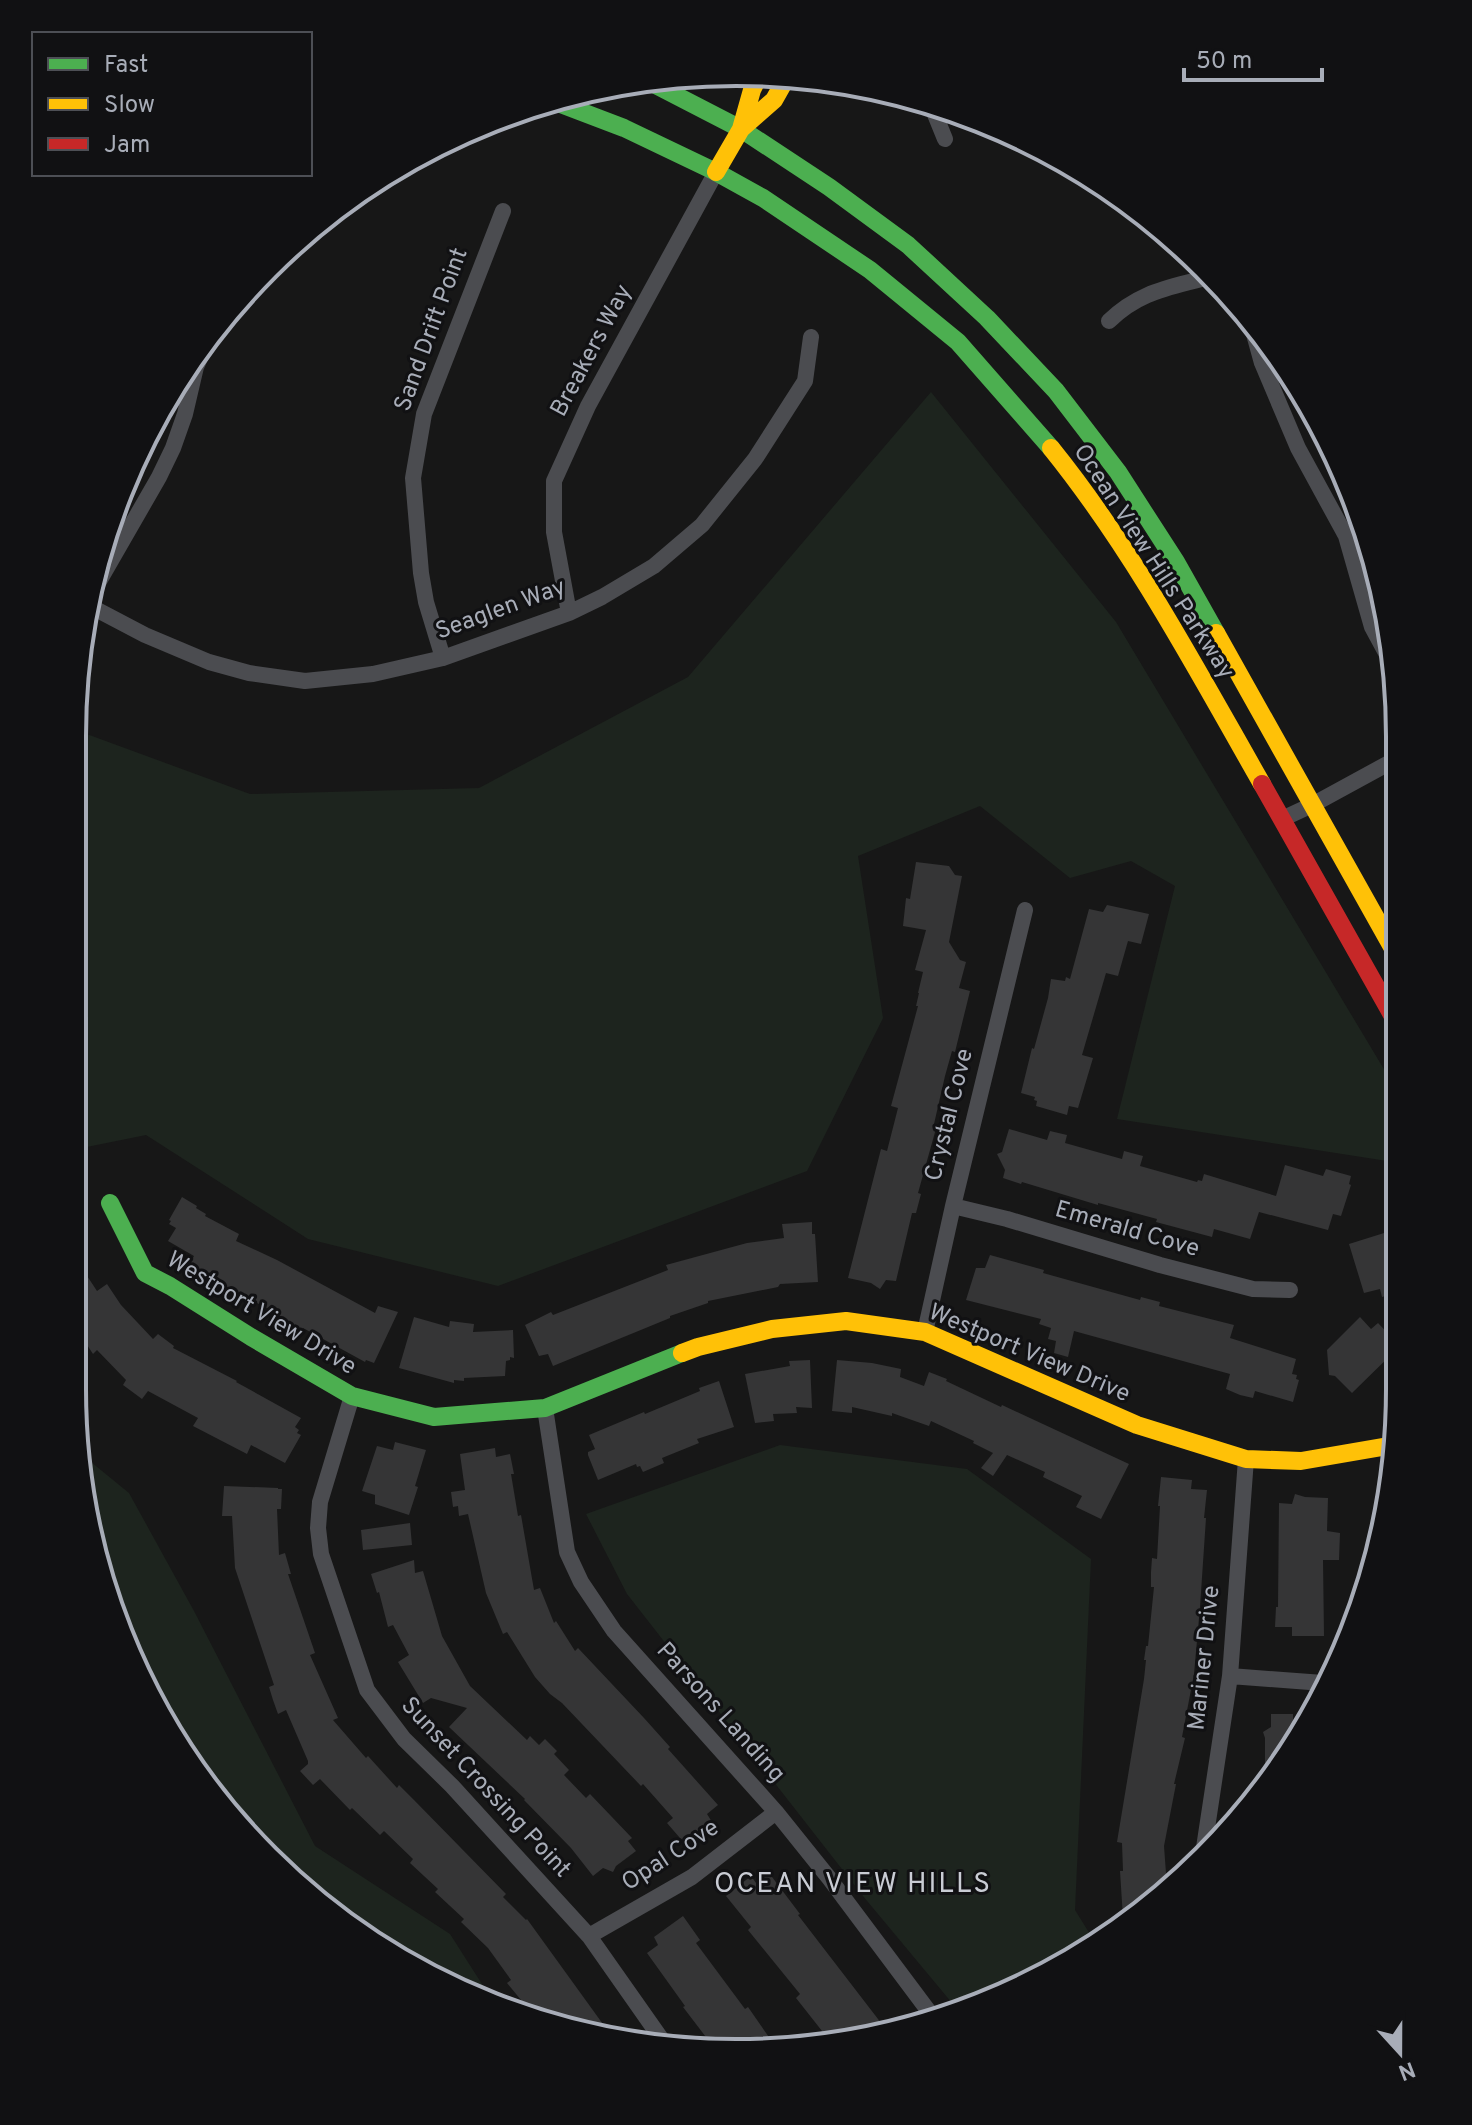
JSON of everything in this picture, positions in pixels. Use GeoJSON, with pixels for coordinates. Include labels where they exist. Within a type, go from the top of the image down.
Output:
{"type":"FeatureCollection","features":[{"type":"Feature","properties":{"kind":"main road"},"geometry":{"type":"LineString","coordinates":[[741,129],[754,86]]}},
{"type":"Feature","properties":{"kind":"main road"},"geometry":{"type":"LineString","coordinates":[[741,129],[774,100],[781,87]]}},
{"type":"Feature","properties":{"kind":"main road","name":"Ocean View Hills Parkway"},"geometry":{"type":"LineString","coordinates":[[666,90],[741,129],[829,187],[908,245],[987,318],[1056,391],[1118,472],[1176,562],[1386,936]]}},
{"type":"Feature","properties":{"kind":"main road","name":"Ocean View Hills Parkway"},"geometry":{"type":"LineString","coordinates":[[570,107],[624,128],[763,198],[870,270],[958,342],[1029,421],[1080,485],[1172,626],[1386,1004]]}},
{"type":"Feature","properties":{"kind":"main road","name":"Breakers Way"},"geometry":{"type":"LineString","coordinates":[[716,172],[741,129]]}},
{"type":"Feature","properties":{"kind":"main road","name":"Westport View Drive"},"geometry":{"type":"LineString","coordinates":[[110,1203],[145,1273],[352,1396],[434,1417],[545,1408],[674,1356],[751,1333],[846,1321],[925,1332],[1137,1425],[1246,1459],[1301,1461],[1383,1447]]}},
{"type":"Feature","properties":{"kind":"street"},"geometry":{"type":"LineString","coordinates":[[936,117],[945,139]]}},
{"type":"Feature","properties":{"kind":"street","name":"Breakers Way"},"geometry":{"type":"LineString","coordinates":[[569,613],[554,532],[554,481],[588,406],[716,172]]}},
{"type":"Feature","properties":{"kind":"street","name":"Sand Drift Point"},"geometry":{"type":"LineString","coordinates":[[443,658],[426,602],[421,573],[413,478],[424,414],[503,211]]}},
{"type":"Feature","properties":{"kind":"street"},"geometry":{"type":"LineString","coordinates":[[1109,321],[1125,306],[1145,295],[1199,280]]}},
{"type":"Feature","properties":{"kind":"street","name":"Seaglen Way"},"geometry":{"type":"LineString","coordinates":[[98,610],[193,656],[249,673],[305,681],[373,674],[443,658],[569,613],[654,566],[702,525],[755,459],[805,381],[811,337]]}},
{"type":"Feature","properties":{"kind":"street"},"geometry":{"type":"LineString","coordinates":[[1258,349],[1298,448],[1346,536],[1372,627],[1378,639]]}},
{"type":"Feature","properties":{"kind":"street"},"geometry":{"type":"LineString","coordinates":[[109,563],[173,448],[193,380]]}},
{"type":"Feature","properties":{"kind":"street"},"geometry":{"type":"LineString","coordinates":[[1282,819],[1386,765]]}},
{"type":"Feature","properties":{"kind":"street","name":"Crystal Cove"},"geometry":{"type":"LineString","coordinates":[[925,1332],[1025,910]]}},
{"type":"Feature","properties":{"kind":"street","name":"Emerald Cove"},"geometry":{"type":"LineString","coordinates":[[953,1206],[1253,1289],[1290,1290]]}},
{"type":"Feature","properties":{"kind":"street","name":"Sunset Crossing Point"},"geometry":{"type":"LineString","coordinates":[[352,1396],[320,1502],[318,1528],[321,1554],[367,1690],[404,1739],[452,1786],[589,1936],[658,2034]]}},
{"type":"Feature","properties":{"kind":"street","name":"Parsons Landing"},"geometry":{"type":"LineString","coordinates":[[545,1408],[567,1552],[581,1582],[614,1631],[776,1812],[928,2010]]}},
{"type":"Feature","properties":{"kind":"street","name":"Mariner Drive"},"geometry":{"type":"LineString","coordinates":[[1205,1839],[1230,1676],[1246,1459]]}},
{"type":"Feature","properties":{"kind":"street"},"geometry":{"type":"LineString","coordinates":[[1230,1676],[1316,1682]]}},
{"type":"Feature","properties":{"kind":"street","name":"Opal Cove"},"geometry":{"type":"LineString","coordinates":[[589,1936],[692,1877],[776,1812]]}},
{"type":"Feature","properties":{"kind":"shaded area"},"geometry":{"type":"Polygon","coordinates":[[[931,392],[1116,622],[1386,1073],[1386,1161],[1117,1119],[1175,886],[1131,861],[1070,878],[980,806],[858,856],[883,1018],[807,1171],[498,1286],[308,1239],[146,1135],[86,1147],[86,734],[250,794],[479,788],[688,677],[931,392]]]}},
{"type":"Feature","properties":{"kind":"shaded area"},"geometry":{"type":"Polygon","coordinates":[[[780,1445],[967,1469],[1091,1559],[1075,1910],[1090,1934],[1023,1972],[952,2003],[863,1896],[627,1594],[586,1514],[780,1445]]]}},
{"type":"Feature","properties":{"kind":"shaded area"},"geometry":{"type":"Polygon","coordinates":[[[91,1462],[129,1493],[194,1611],[315,1846],[450,1934],[485,1989],[411,1952],[340,1905],[276,1849],[220,1785],[173,1714],[135,1638],[108,1557],[98,1516],[91,1462]]]}},
{"type":"Feature","properties":{"kind":"building"},"geometry":{"type":"Polygon","coordinates":[[[916,862],[949,866],[955,875],[962,876],[949,942],[960,960],[966,962],[959,988],[970,991],[955,1052],[952,1051],[945,1076],[934,1124],[937,1125],[918,1193],[921,1194],[916,1213],[912,1213],[896,1281],[886,1280],[880,1289],[871,1283],[848,1278],[881,1149],[887,1151],[898,1108],[891,1106],[918,1006],[923,972],[915,970],[926,930],[903,926],[906,898],[910,899],[916,862]]]}},
{"type":"Feature","properties":{"kind":"building"},"geometry":{"type":"Polygon","coordinates":[[[1107,905],[1149,914],[1141,944],[1128,941],[1118,976],[1106,973],[1082,1055],[1093,1058],[1078,1108],[1069,1106],[1067,1115],[1036,1106],[1035,1097],[1021,1093],[1051,979],[1070,979],[1089,909],[1103,912],[1107,905]]]}},
{"type":"Feature","properties":{"kind":"building"},"geometry":{"type":"Polygon","coordinates":[[[1009,1129],[1047,1140],[1050,1131],[1067,1135],[1065,1143],[1122,1159],[1124,1151],[1143,1156],[1140,1166],[1197,1182],[1202,1181],[1204,1174],[1276,1196],[1285,1165],[1323,1176],[1326,1169],[1351,1176],[1351,1185],[1341,1216],[1333,1214],[1328,1230],[1259,1212],[1250,1239],[1214,1229],[1212,1237],[1003,1178],[1005,1170],[997,1154],[1002,1152],[1009,1129]]]}},
{"type":"Feature","properties":{"kind":"building"},"geometry":{"type":"Polygon","coordinates":[[[182,1197],[197,1206],[205,1216],[239,1234],[236,1241],[375,1313],[378,1306],[398,1312],[374,1363],[365,1362],[303,1328],[302,1331],[189,1265],[194,1256],[168,1241],[176,1228],[169,1224],[169,1220],[182,1197]]]}},
{"type":"Feature","properties":{"kind":"building"},"geometry":{"type":"Polygon","coordinates":[[[812,1222],[818,1282],[780,1284],[778,1287],[708,1301],[553,1366],[548,1354],[539,1356],[525,1325],[551,1312],[553,1315],[668,1270],[666,1265],[747,1243],[784,1238],[782,1224],[812,1222]]]}},
{"type":"Feature","properties":{"kind":"building"},"geometry":{"type":"Polygon","coordinates":[[[1386,1232],[1386,1296],[1382,1297],[1380,1289],[1364,1293],[1349,1244],[1386,1232]]]}},
{"type":"Feature","properties":{"kind":"building"},"geometry":{"type":"Polygon","coordinates":[[[990,1255],[1044,1270],[1043,1273],[1140,1300],[1141,1297],[1160,1302],[1159,1306],[1234,1325],[1230,1338],[1296,1359],[1292,1374],[1297,1375],[1296,1379],[1299,1380],[1293,1402],[1255,1391],[1253,1398],[1240,1395],[1226,1389],[1230,1374],[1074,1331],[1068,1357],[1054,1353],[1056,1341],[1048,1339],[1051,1328],[1039,1324],[1041,1319],[966,1300],[976,1268],[985,1268],[990,1255]]]}},
{"type":"Feature","properties":{"kind":"building"},"geometry":{"type":"Polygon","coordinates":[[[86,1274],[97,1291],[107,1284],[121,1305],[153,1339],[158,1334],[173,1348],[301,1418],[295,1427],[301,1435],[285,1463],[251,1445],[247,1454],[193,1426],[198,1418],[148,1391],[142,1399],[123,1385],[126,1380],[97,1350],[93,1354],[86,1343],[86,1274]]]}},
{"type":"Feature","properties":{"kind":"building"},"geometry":{"type":"Polygon","coordinates":[[[414,1317],[449,1327],[450,1321],[474,1324],[473,1332],[513,1330],[514,1358],[506,1361],[505,1376],[464,1378],[464,1381],[454,1380],[454,1383],[399,1368],[414,1317]]]}},
{"type":"Feature","properties":{"kind":"building"},"geometry":{"type":"Polygon","coordinates":[[[1360,1317],[1371,1329],[1378,1323],[1386,1331],[1386,1360],[1352,1393],[1335,1376],[1329,1375],[1327,1350],[1360,1317]]]}},
{"type":"Feature","properties":{"kind":"building"},"geometry":{"type":"Polygon","coordinates":[[[810,1360],[812,1408],[796,1407],[797,1413],[773,1414],[774,1421],[755,1423],[745,1374],[790,1366],[789,1361],[810,1360]]]}},
{"type":"Feature","properties":{"kind":"building"},"geometry":{"type":"Polygon","coordinates":[[[837,1360],[901,1369],[900,1377],[924,1386],[929,1372],[1129,1464],[1101,1519],[1076,1507],[1082,1496],[1043,1477],[1045,1472],[1007,1455],[993,1476],[981,1468],[993,1453],[931,1421],[929,1426],[892,1413],[892,1416],[852,1407],[852,1413],[832,1411],[837,1360]]]}},
{"type":"Feature","properties":{"kind":"building"},"geometry":{"type":"Polygon","coordinates":[[[719,1381],[734,1427],[697,1439],[699,1443],[662,1458],[664,1463],[643,1472],[636,1464],[598,1480],[588,1455],[595,1449],[589,1435],[719,1381]]]}},
{"type":"Feature","properties":{"kind":"building"},"geometry":{"type":"Polygon","coordinates":[[[395,1442],[426,1450],[409,1515],[375,1504],[375,1495],[362,1491],[377,1446],[393,1450],[395,1442]]]}},
{"type":"Feature","properties":{"kind":"building"},"geometry":{"type":"Polygon","coordinates":[[[495,1448],[496,1457],[510,1454],[518,1516],[521,1515],[534,1590],[540,1588],[554,1623],[556,1621],[575,1651],[578,1648],[644,1718],[718,1805],[707,1814],[712,1822],[686,1845],[667,1823],[673,1818],[643,1784],[641,1786],[550,1694],[535,1677],[507,1632],[503,1634],[486,1593],[468,1514],[459,1516],[458,1506],[453,1507],[451,1492],[465,1490],[460,1454],[495,1448]]]}},
{"type":"Feature","properties":{"kind":"building"},"geometry":{"type":"Polygon","coordinates":[[[1161,1477],[1192,1480],[1191,1489],[1207,1490],[1194,1674],[1164,1846],[1166,1877],[1123,1911],[1122,1843],[1117,1842],[1144,1679],[1154,1587],[1151,1587],[1152,1558],[1157,1559],[1161,1477]]]}},
{"type":"Feature","properties":{"kind":"building"},"geometry":{"type":"Polygon","coordinates":[[[224,1486],[282,1489],[281,1509],[277,1509],[279,1555],[285,1553],[291,1574],[288,1574],[315,1653],[310,1655],[338,1718],[333,1720],[366,1758],[368,1756],[397,1788],[399,1785],[506,1894],[503,1897],[527,1919],[604,2026],[524,2004],[507,1983],[511,1980],[488,1948],[461,1922],[464,1919],[435,1892],[438,1889],[410,1863],[413,1859],[384,1831],[380,1835],[352,1808],[350,1810],[320,1779],[313,1785],[300,1771],[308,1761],[286,1710],[278,1714],[269,1687],[274,1685],[235,1568],[232,1516],[222,1516],[224,1486]]]}},
{"type":"Feature","properties":{"kind":"building"},"geometry":{"type":"Polygon","coordinates":[[[1295,1494],[1328,1498],[1327,1531],[1340,1533],[1339,1560],[1323,1560],[1324,1636],[1292,1636],[1292,1627],[1275,1627],[1279,1503],[1292,1504],[1295,1494]]]}},
{"type":"Feature","properties":{"kind":"building"},"geometry":{"type":"Polygon","coordinates":[[[410,1523],[412,1545],[363,1550],[361,1530],[410,1523]]]}},
{"type":"Feature","properties":{"kind":"building"},"geometry":{"type":"Polygon","coordinates":[[[414,1560],[415,1573],[423,1571],[442,1636],[470,1686],[527,1740],[530,1736],[539,1745],[545,1739],[569,1770],[564,1775],[586,1798],[590,1794],[632,1838],[628,1841],[636,1851],[616,1866],[613,1872],[603,1868],[593,1876],[525,1799],[449,1727],[467,1708],[431,1698],[423,1703],[398,1662],[409,1655],[393,1625],[388,1627],[371,1574],[414,1560]]]}},
{"type":"Feature","properties":{"kind":"building"},"geometry":{"type":"Polygon","coordinates":[[[1271,1714],[1293,1714],[1293,1723],[1265,1764],[1263,1732],[1271,1727],[1271,1714]]]}},
{"type":"Feature","properties":{"kind":"building"},"geometry":{"type":"Polygon","coordinates":[[[769,1873],[881,2023],[819,2033],[822,2031],[796,1998],[800,1994],[748,1930],[751,1927],[726,1896],[751,1876],[756,1883],[769,1873]]]}},
{"type":"Feature","properties":{"kind":"building"},"geometry":{"type":"Polygon","coordinates":[[[683,1916],[700,1940],[696,1943],[770,2038],[707,2038],[647,1953],[658,1945],[654,1937],[683,1916]]]}},
{"type":"Feature","properties":{"kind":"traffic: fast"},"geometry":{"type":"LineString","coordinates":[[666,90],[741,129],[829,187],[908,245],[987,318],[1056,391],[1118,472],[1176,562],[1216,633]]}},
{"type":"Feature","properties":{"kind":"traffic: fast"},"geometry":{"type":"LineString","coordinates":[[570,107],[624,128],[716,172],[763,198],[870,270],[958,342],[1051,448]]}},
{"type":"Feature","properties":{"kind":"traffic: fast"},"geometry":{"type":"LineString","coordinates":[[110,1203],[145,1273],[352,1396],[434,1417],[545,1408],[682,1353]]}},
{"type":"Feature","properties":{"kind":"traffic: slow"},"geometry":{"type":"LineString","coordinates":[[716,172],[741,129],[754,86]]}},
{"type":"Feature","properties":{"kind":"traffic: slow"},"geometry":{"type":"LineString","coordinates":[[741,129],[774,100],[781,87]]}},
{"type":"Feature","properties":{"kind":"traffic: slow"},"geometry":{"type":"LineString","coordinates":[[1051,448],[1137,570],[1262,784]]}},
{"type":"Feature","properties":{"kind":"traffic: slow"},"geometry":{"type":"LineString","coordinates":[[1216,633],[1386,936]]}},
{"type":"Feature","properties":{"kind":"traffic: slow"},"geometry":{"type":"LineString","coordinates":[[682,1353],[772,1329],[846,1321],[925,1332],[1137,1425],[1246,1459],[1301,1461],[1383,1447]]}},
{"type":"Feature","properties":{"kind":"traffic: jam"},"geometry":{"type":"LineString","coordinates":[[1262,784],[1386,1004]]}},
{"type":"Feature","properties":{"kind":"district","name":"OCEAN VIEW HILLS"},"geometry":{"type":"Point","coordinates":[853,1885]}}]}
